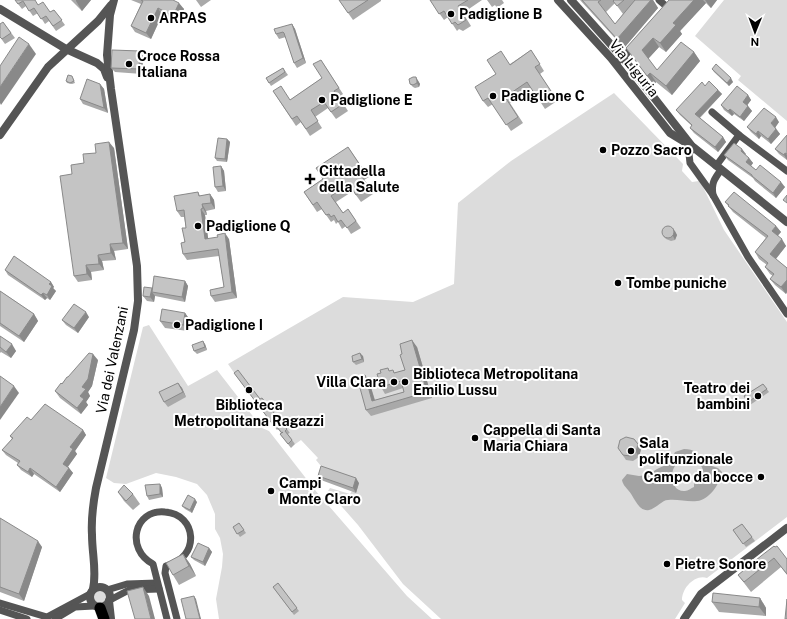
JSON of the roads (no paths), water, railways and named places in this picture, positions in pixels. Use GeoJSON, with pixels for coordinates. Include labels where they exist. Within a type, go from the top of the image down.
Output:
{"type":"FeatureCollection","features":[{"type":"Feature","properties":{"kind":"highway"},"geometry":{"type":"LineString","coordinates":[[97,607],[104,619]]}},
{"type":"Feature","properties":{"kind":"street","name":"Via Liguria"},"geometry":{"type":"LineString","coordinates":[[558,0],[615,63],[667,130],[684,143],[693,147]]}},
{"type":"Feature","properties":{"kind":"street","name":"Via Liguria"},"geometry":{"type":"LineString","coordinates":[[571,0],[623,58],[693,147],[787,222]]}},
{"type":"Feature","properties":{"kind":"street"},"geometry":{"type":"LineString","coordinates":[[659,0],[664,9],[672,0]]}},
{"type":"Feature","properties":{"kind":"street"},"geometry":{"type":"LineString","coordinates":[[0,135],[48,67],[98,20],[113,2]]}},
{"type":"Feature","properties":{"kind":"street","name":"Via dei Valenzani"},"geometry":{"type":"LineString","coordinates":[[97,607],[89,599],[95,574],[92,536],[92,508],[134,330],[138,301],[137,266],[107,55],[108,28],[113,2]]}},
{"type":"Feature","properties":{"kind":"street"},"geometry":{"type":"LineString","coordinates":[[0,9],[66,49],[97,63],[104,69],[111,89]]}},
{"type":"Feature","properties":{"kind":"street"},"geometry":{"type":"LineString","coordinates":[[615,63],[623,58],[638,41]]}},
{"type":"Feature","properties":{"kind":"street"},"geometry":{"type":"LineString","coordinates":[[712,112],[739,135],[787,170]]}},
{"type":"Feature","properties":{"kind":"street"},"geometry":{"type":"LineString","coordinates":[[713,195],[713,179],[718,168],[739,135]]}},
{"type":"Feature","properties":{"kind":"street"},"geometry":{"type":"LineString","coordinates":[[693,147],[689,154],[689,160],[713,195],[748,257],[787,312]]}},
{"type":"Feature","properties":{"kind":"street"},"geometry":{"type":"LineString","coordinates":[[696,170],[703,176],[713,179]]}},
{"type":"Feature","properties":{"kind":"street"},"geometry":{"type":"LineString","coordinates":[[167,619],[153,564],[147,561],[136,546],[136,533],[142,521],[146,517],[158,512],[166,512],[179,517],[188,528],[190,535],[190,542],[185,556],[179,561],[166,566],[165,573],[177,619]]}},
{"type":"Feature","properties":{"kind":"street"},"geometry":{"type":"LineString","coordinates":[[684,619],[701,594],[787,528]]}},
{"type":"Feature","properties":{"kind":"street","name":"Via dei Valenzani"},"geometry":{"type":"LineString","coordinates":[[95,574],[110,596],[111,619]]}},
{"type":"Feature","properties":{"kind":"street"},"geometry":{"type":"LineString","coordinates":[[0,603],[47,617],[99,587],[106,589],[127,584],[158,586]]}},
{"type":"Feature","properties":{"kind":"street"},"geometry":{"type":"LineString","coordinates":[[55,619],[75,607],[105,606],[110,601],[129,590],[169,584]]}},
{"type":"Feature","properties":{"kind":"street"},"geometry":{"type":"LineString","coordinates":[[0,610],[27,619]]}},
{"type":"Feature","properties":{"kind":"place","name":"Padiglione B"},"geometry":{"type":"Point","coordinates":[451,14]}},
{"type":"Feature","properties":{"kind":"place","name":"ARPAS"},"geometry":{"type":"Point","coordinates":[151,18]}},
{"type":"Feature","properties":{"kind":"place","name":"Croce Rossa Italiana"},"geometry":{"type":"Point","coordinates":[129,64]}},
{"type":"Feature","properties":{"kind":"place","name":"Padiglione C"},"geometry":{"type":"Point","coordinates":[493,96]}},
{"type":"Feature","properties":{"kind":"place","name":"Padiglione E"},"geometry":{"type":"Point","coordinates":[322,100]}},
{"type":"Feature","properties":{"kind":"place","name":"Pozzo Sacro"},"geometry":{"type":"Point","coordinates":[603,150]}},
{"type":"Feature","properties":{"kind":"place","name":"Cittadella della Salute"},"geometry":{"type":"Point","coordinates":[310,179]}},
{"type":"Feature","properties":{"kind":"place","name":"Padiglione Q"},"geometry":{"type":"Point","coordinates":[198,226]}},
{"type":"Feature","properties":{"kind":"place","name":"Tombe puniche"},"geometry":{"type":"Point","coordinates":[618,283]}},
{"type":"Feature","properties":{"kind":"place","name":"Padiglione I"},"geometry":{"type":"Point","coordinates":[177,325]}},
{"type":"Feature","properties":{"kind":"place","name":"Villa Clara"},"geometry":{"type":"Point","coordinates":[394,382]}},
{"type":"Feature","properties":{"kind":"place","name":"Biblioteca Metropolitana Emilio Lussu"},"geometry":{"type":"Point","coordinates":[405,382]}},
{"type":"Feature","properties":{"kind":"place","name":"Biblioteca Metropolitana Ragazzi"},"geometry":{"type":"Point","coordinates":[249,390]}},
{"type":"Feature","properties":{"kind":"place","name":"Teatro dei bambini"},"geometry":{"type":"Point","coordinates":[758,396]}},
{"type":"Feature","properties":{"kind":"place","name":"Cappella di Santa Maria Chiara"},"geometry":{"type":"Point","coordinates":[475,438]}},
{"type":"Feature","properties":{"kind":"place","name":"Sala polifunzionale"},"geometry":{"type":"Point","coordinates":[631,451]}},
{"type":"Feature","properties":{"kind":"place","name":"Campo da bocce"},"geometry":{"type":"Point","coordinates":[761,477]}},
{"type":"Feature","properties":{"kind":"place","name":"Campi Monte Claro"},"geometry":{"type":"Point","coordinates":[271,491]}},
{"type":"Feature","properties":{"kind":"place","name":"Pietre Sonore"},"geometry":{"type":"Point","coordinates":[667,564]}}]}
